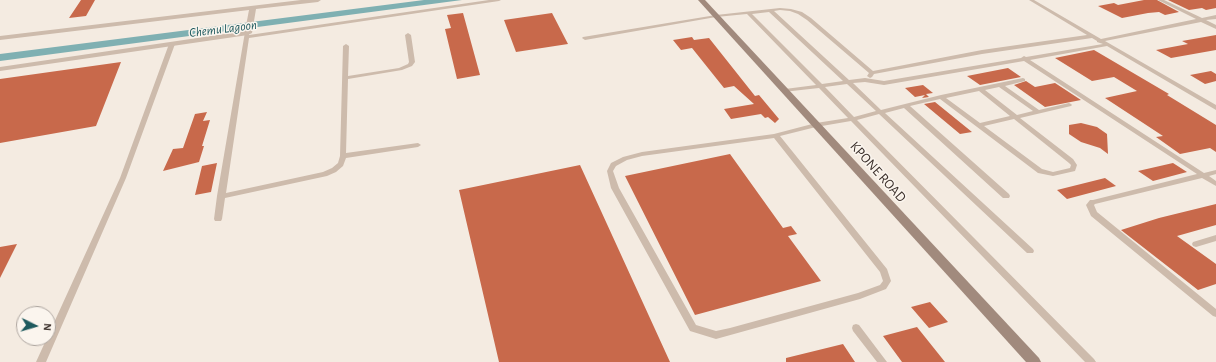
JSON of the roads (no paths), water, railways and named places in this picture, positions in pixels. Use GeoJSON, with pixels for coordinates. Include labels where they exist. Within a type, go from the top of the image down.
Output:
{"type":"FeatureCollection","features":[{"type":"Feature","properties":{"kind":"main road","name":"KPONE ROAD"},"geometry":{"type":"LineString","coordinates":[[702,0],[1034,362]]}},
{"type":"Feature","properties":{"kind":"street"},"geometry":{"type":"LineString","coordinates":[[0,38],[318,0]]}},
{"type":"Feature","properties":{"kind":"street"},"geometry":{"type":"LineString","coordinates":[[0,69],[172,44],[248,30],[253,8]]}},
{"type":"Feature","properties":{"kind":"lane"},"geometry":{"type":"LineString","coordinates":[[218,219],[248,30],[499,0]]}},
{"type":"Feature","properties":{"kind":"lane"},"geometry":{"type":"LineString","coordinates":[[1031,0],[1216,108]]}},
{"type":"Feature","properties":{"kind":"lane"},"geometry":{"type":"LineString","coordinates":[[1160,0],[1216,27]]}},
{"type":"Feature","properties":{"kind":"lane"},"geometry":{"type":"LineString","coordinates":[[585,38],[716,16],[770,10],[791,10],[800,13],[872,73]]}},
{"type":"Feature","properties":{"kind":"lane"},"geometry":{"type":"LineString","coordinates":[[770,10],[1030,251]]}},
{"type":"Feature","properties":{"kind":"lane"},"geometry":{"type":"LineString","coordinates":[[748,12],[1091,362]]}},
{"type":"Feature","properties":{"kind":"lane"},"geometry":{"type":"LineString","coordinates":[[1099,41],[1216,17]]}},
{"type":"Feature","properties":{"kind":"lane"},"geometry":{"type":"LineString","coordinates":[[346,78],[400,69],[410,65],[412,62],[408,35]]}},
{"type":"Feature","properties":{"kind":"lane"},"geometry":{"type":"LineString","coordinates":[[786,91],[865,80],[884,83],[989,58],[1092,36]]}},
{"type":"Feature","properties":{"kind":"lane"},"geometry":{"type":"LineString","coordinates":[[41,362],[123,178],[172,44]]}},
{"type":"Feature","properties":{"kind":"lane"},"geometry":{"type":"LineString","coordinates":[[865,80],[872,73],[989,58],[1024,58],[1106,45]]}},
{"type":"Feature","properties":{"kind":"lane"},"geometry":{"type":"LineString","coordinates":[[221,196],[325,174],[341,164],[343,156],[346,46]]}},
{"type":"Feature","properties":{"kind":"lane"},"geometry":{"type":"LineString","coordinates":[[1024,58],[1216,184]]}},
{"type":"Feature","properties":{"kind":"lane"},"geometry":{"type":"LineString","coordinates":[[776,136],[884,271],[887,281],[883,287],[860,296],[730,332],[716,335],[693,328],[615,188],[610,171],[613,165],[625,158],[642,154],[776,136],[816,125],[852,119],[941,97],[1023,80]]}},
{"type":"Feature","properties":{"kind":"lane"},"geometry":{"type":"LineString","coordinates":[[1000,85],[1038,112]]}},
{"type":"Feature","properties":{"kind":"lane"},"geometry":{"type":"LineString","coordinates":[[941,97],[1040,171],[1053,174],[1073,169],[1074,166],[1071,161],[980,89]]}},
{"type":"Feature","properties":{"kind":"lane"},"geometry":{"type":"LineString","coordinates":[[978,125],[1069,105]]}},
{"type":"Feature","properties":{"kind":"lane"},"geometry":{"type":"LineString","coordinates":[[906,106],[1006,196]]}},
{"type":"Feature","properties":{"kind":"lane"},"geometry":{"type":"LineString","coordinates":[[343,156],[418,144]]}},
{"type":"Feature","properties":{"kind":"lane"},"geometry":{"type":"LineString","coordinates":[[1216,172],[1093,202],[1090,206],[1094,214],[1216,314]]}},
{"type":"Feature","properties":{"kind":"lane"},"geometry":{"type":"LineString","coordinates":[[1196,244],[1216,238]]}},
{"type":"Feature","properties":{"kind":"lane"},"geometry":{"type":"LineString","coordinates":[[856,328],[882,362]]}},
{"type":"Feature","properties":{"kind":"water","name":"Chemu Lagoon"},"geometry":{"type":"Polygon","coordinates":[[[424,0],[462,0],[0,61],[0,54],[424,0]]]}}]}
